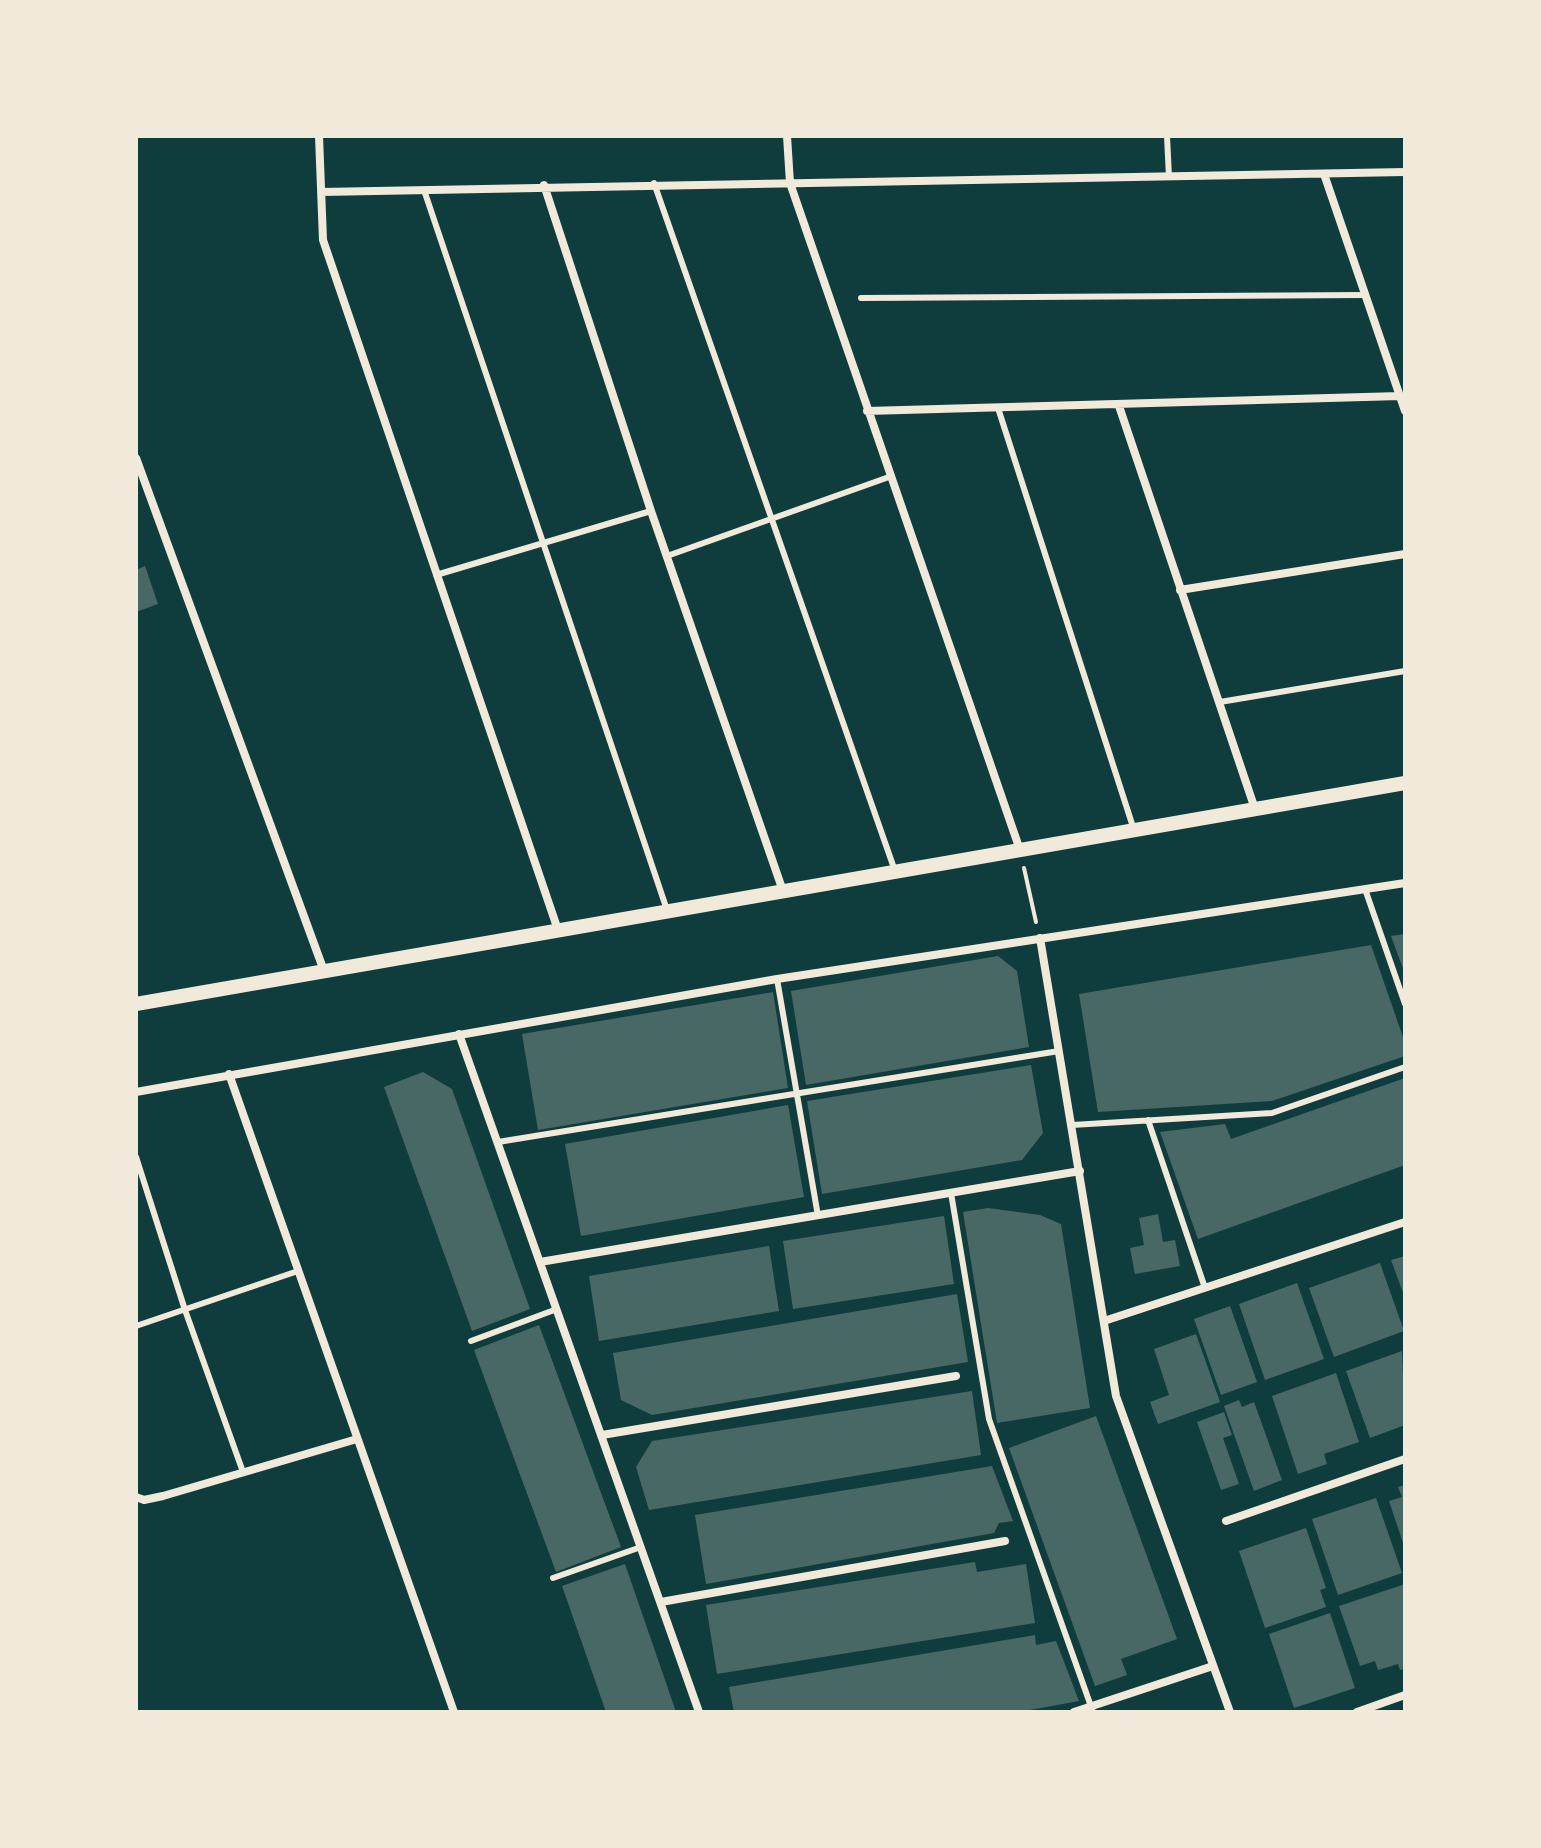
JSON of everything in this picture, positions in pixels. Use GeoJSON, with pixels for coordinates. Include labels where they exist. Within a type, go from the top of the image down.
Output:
{"type":"FeatureCollection","features":[{"type":"Feature","properties":{"kind":"street"},"geometry":{"type":"LineString","coordinates":[[319,136],[323,240],[558,930]]}},
{"type":"Feature","properties":{"kind":"street"},"geometry":{"type":"LineString","coordinates":[[787,136],[790,183],[1020,850]]}},
{"type":"Feature","properties":{"kind":"street"},"geometry":{"type":"LineString","coordinates":[[321,192],[544,185],[1405,172]]}},
{"type":"Feature","properties":{"kind":"street"},"geometry":{"type":"LineString","coordinates":[[1324,174],[1405,411]]}},
{"type":"Feature","properties":{"kind":"street"},"geometry":{"type":"LineString","coordinates":[[544,185],[651,511],[783,891]]}},
{"type":"Feature","properties":{"kind":"street"},"geometry":{"type":"LineString","coordinates":[[867,411],[1400,396]]}},
{"type":"Feature","properties":{"kind":"street"},"geometry":{"type":"LineString","coordinates":[[1119,406],[1255,809]]}},
{"type":"Feature","properties":{"kind":"street"},"geometry":{"type":"LineString","coordinates":[[136,458],[324,971]]}},
{"type":"Feature","properties":{"kind":"street"},"geometry":{"type":"LineString","coordinates":[[1180,590],[1405,554]]}},
{"type":"Feature","properties":{"kind":"street"},"geometry":{"type":"LineString","coordinates":[[136,1004],[1405,783]]}},
{"type":"Feature","properties":{"kind":"street"},"geometry":{"type":"LineString","coordinates":[[136,1092],[777,979],[1405,883]]}},
{"type":"Feature","properties":{"kind":"street"},"geometry":{"type":"LineString","coordinates":[[1040,938],[1116,1396],[1230,1712]]}},
{"type":"Feature","properties":{"kind":"street"},"geometry":{"type":"LineString","coordinates":[[459,1034],[699,1712]]}},
{"type":"Feature","properties":{"kind":"street"},"geometry":{"type":"LineString","coordinates":[[229,1074],[454,1712]]}},
{"type":"Feature","properties":{"kind":"street"},"geometry":{"type":"LineString","coordinates":[[540,1262],[1080,1171]]}},
{"type":"Feature","properties":{"kind":"street"},"geometry":{"type":"LineString","coordinates":[[1104,1321],[1405,1222]]}},
{"type":"Feature","properties":{"kind":"street"},"geometry":{"type":"LineString","coordinates":[[602,1435],[956,1376]]}},
{"type":"Feature","properties":{"kind":"street"},"geometry":{"type":"LineString","coordinates":[[136,1497],[144,1500],[163,1496],[357,1439]]}},
{"type":"Feature","properties":{"kind":"street"},"geometry":{"type":"LineString","coordinates":[[1226,1521],[1405,1459]]}},
{"type":"Feature","properties":{"kind":"street"},"geometry":{"type":"LineString","coordinates":[[661,1602],[1005,1541]]}},
{"type":"Feature","properties":{"kind":"street"},"geometry":{"type":"LineString","coordinates":[[1074,1712],[1092,1710],[1213,1666]]}},
{"type":"Feature","properties":{"kind":"street"},"geometry":{"type":"LineString","coordinates":[[1357,1712],[1405,1695]]}},
{"type":"Feature","properties":{"kind":"lane"},"geometry":{"type":"LineString","coordinates":[[1167,136],[1169,177]]}},
{"type":"Feature","properties":{"kind":"lane"},"geometry":{"type":"LineString","coordinates":[[654,183],[895,872]]}},
{"type":"Feature","properties":{"kind":"lane"},"geometry":{"type":"LineString","coordinates":[[424,190],[667,911]]}},
{"type":"Feature","properties":{"kind":"lane"},"geometry":{"type":"LineString","coordinates":[[861,298],[1366,295]]}},
{"type":"Feature","properties":{"kind":"lane"},"geometry":{"type":"LineString","coordinates":[[998,408],[1134,830]]}},
{"type":"Feature","properties":{"kind":"lane"},"geometry":{"type":"LineString","coordinates":[[667,556],[889,477]]}},
{"type":"Feature","properties":{"kind":"lane"},"geometry":{"type":"LineString","coordinates":[[435,576],[651,511]]}},
{"type":"Feature","properties":{"kind":"lane"},"geometry":{"type":"LineString","coordinates":[[1220,702],[1405,671]]}},
{"type":"Feature","properties":{"kind":"lane"},"geometry":{"type":"LineString","coordinates":[[1365,889],[1405,1004]]}},
{"type":"Feature","properties":{"kind":"lane"},"geometry":{"type":"LineString","coordinates":[[777,979],[818,1216]]}},
{"type":"Feature","properties":{"kind":"lane"},"geometry":{"type":"LineString","coordinates":[[498,1142],[1059,1051]]}},
{"type":"Feature","properties":{"kind":"lane"},"geometry":{"type":"LineString","coordinates":[[1072,1125],[1272,1113],[1405,1067]]}},
{"type":"Feature","properties":{"kind":"lane"},"geometry":{"type":"LineString","coordinates":[[1148,1120],[1205,1288]]}},
{"type":"Feature","properties":{"kind":"lane"},"geometry":{"type":"LineString","coordinates":[[136,1157],[185,1310],[243,1472]]}},
{"type":"Feature","properties":{"kind":"lane"},"geometry":{"type":"LineString","coordinates":[[951,1193],[989,1419],[1092,1710]]}},
{"type":"Feature","properties":{"kind":"lane"},"geometry":{"type":"LineString","coordinates":[[136,1326],[298,1271]]}},
{"type":"Feature","properties":{"kind":"lane"},"geometry":{"type":"LineString","coordinates":[[471,1341],[557,1309]]}},
{"type":"Feature","properties":{"kind":"lane"},"geometry":{"type":"LineString","coordinates":[[553,1578],[641,1547]]}},
{"type":"Feature","properties":{"kind":"path"},"geometry":{"type":"LineString","coordinates":[[1020,850],[1040,938]]}},
{"type":"Feature","properties":{"kind":"building"},"geometry":{"type":"Polygon","coordinates":[[[145,566],[158,604],[136,612],[136,570],[145,566]]]}},
{"type":"Feature","properties":{"kind":"building"},"geometry":{"type":"Polygon","coordinates":[[[1405,934],[1405,974],[1391,936],[1405,934]]]}},
{"type":"Feature","properties":{"kind":"building"},"geometry":{"type":"Polygon","coordinates":[[[1371,945],[1405,1043],[1405,1056],[1272,1101],[1098,1112],[1079,994],[1371,945]]]}},
{"type":"Feature","properties":{"kind":"building"},"geometry":{"type":"Polygon","coordinates":[[[998,956],[1017,971],[1029,1047],[806,1085],[791,991],[998,956]]]}},
{"type":"Feature","properties":{"kind":"building"},"geometry":{"type":"Polygon","coordinates":[[[773,992],[788,1088],[538,1130],[522,1034],[773,992]]]}},
{"type":"Feature","properties":{"kind":"building"},"geometry":{"type":"Polygon","coordinates":[[[1031,1065],[1043,1133],[1022,1160],[822,1194],[807,1101],[1031,1065]]]}},
{"type":"Feature","properties":{"kind":"building"},"geometry":{"type":"Polygon","coordinates":[[[423,1072],[452,1089],[530,1309],[472,1331],[384,1087],[423,1072]]]}},
{"type":"Feature","properties":{"kind":"building"},"geometry":{"type":"Polygon","coordinates":[[[1405,1078],[1405,1165],[1198,1239],[1160,1132],[1225,1124],[1231,1139],[1405,1078]]]}},
{"type":"Feature","properties":{"kind":"building"},"geometry":{"type":"Polygon","coordinates":[[[788,1105],[804,1197],[581,1236],[565,1144],[788,1105]]]}},
{"type":"Feature","properties":{"kind":"building"},"geometry":{"type":"Polygon","coordinates":[[[988,1208],[1040,1215],[1061,1224],[1090,1408],[997,1423],[963,1212],[988,1208]]]}},
{"type":"Feature","properties":{"kind":"building"},"geometry":{"type":"Polygon","coordinates":[[[1158,1214],[1163,1242],[1175,1240],[1180,1266],[1135,1274],[1130,1248],[1144,1245],[1139,1218],[1158,1214]]]}},
{"type":"Feature","properties":{"kind":"building"},"geometry":{"type":"Polygon","coordinates":[[[944,1216],[954,1284],[793,1309],[783,1241],[944,1216]]]}},
{"type":"Feature","properties":{"kind":"building"},"geometry":{"type":"Polygon","coordinates":[[[769,1246],[779,1311],[599,1341],[589,1276],[769,1246]]]}},
{"type":"Feature","properties":{"kind":"building"},"geometry":{"type":"Polygon","coordinates":[[[1405,1256],[1405,1298],[1391,1260],[1405,1256]]]}},
{"type":"Feature","properties":{"kind":"building"},"geometry":{"type":"Polygon","coordinates":[[[1380,1263],[1404,1331],[1334,1357],[1309,1288],[1380,1263]]]}},
{"type":"Feature","properties":{"kind":"building"},"geometry":{"type":"Polygon","coordinates":[[[1297,1283],[1324,1359],[1265,1380],[1239,1304],[1297,1283]]]}},
{"type":"Feature","properties":{"kind":"building"},"geometry":{"type":"Polygon","coordinates":[[[957,1294],[968,1362],[652,1415],[621,1400],[613,1353],[957,1294]]]}},
{"type":"Feature","properties":{"kind":"building"},"geometry":{"type":"Polygon","coordinates":[[[1230,1306],[1257,1382],[1221,1395],[1194,1319],[1230,1306]]]}},
{"type":"Feature","properties":{"kind":"building"},"geometry":{"type":"Polygon","coordinates":[[[539,1325],[621,1547],[556,1572],[474,1350],[539,1325]]]}},
{"type":"Feature","properties":{"kind":"building"},"geometry":{"type":"Polygon","coordinates":[[[1196,1334],[1220,1402],[1158,1424],[1150,1402],[1169,1395],[1154,1349],[1196,1334]]]}},
{"type":"Feature","properties":{"kind":"building"},"geometry":{"type":"Polygon","coordinates":[[[1402,1351],[1405,1425],[1370,1438],[1346,1371],[1402,1351]]]}},
{"type":"Feature","properties":{"kind":"building"},"geometry":{"type":"Polygon","coordinates":[[[1336,1373],[1359,1442],[1324,1454],[1327,1464],[1298,1474],[1272,1396],[1336,1373]]]}},
{"type":"Feature","properties":{"kind":"building"},"geometry":{"type":"Polygon","coordinates":[[[972,1391],[981,1455],[649,1510],[636,1467],[652,1441],[972,1391]]]}},
{"type":"Feature","properties":{"kind":"building"},"geometry":{"type":"Polygon","coordinates":[[[1239,1400],[1242,1407],[1254,1402],[1282,1480],[1254,1491],[1224,1406],[1239,1400]]]}},
{"type":"Feature","properties":{"kind":"building"},"geometry":{"type":"Polygon","coordinates":[[[1224,1412],[1232,1435],[1223,1438],[1239,1484],[1221,1490],[1197,1422],[1224,1412]]]}},
{"type":"Feature","properties":{"kind":"building"},"geometry":{"type":"Polygon","coordinates":[[[1096,1416],[1177,1639],[1121,1659],[1127,1675],[1095,1686],[1009,1448],[1096,1416]]]}},
{"type":"Feature","properties":{"kind":"building"},"geometry":{"type":"Polygon","coordinates":[[[992,1466],[1013,1521],[999,1523],[994,1533],[706,1584],[695,1515],[992,1466]]]}},
{"type":"Feature","properties":{"kind":"building"},"geometry":{"type":"Polygon","coordinates":[[[1405,1485],[1404,1546],[1389,1501],[1402,1497],[1398,1487],[1405,1485]]]}},
{"type":"Feature","properties":{"kind":"building"},"geometry":{"type":"Polygon","coordinates":[[[1376,1498],[1402,1573],[1338,1595],[1312,1519],[1376,1498]]]}},
{"type":"Feature","properties":{"kind":"building"},"geometry":{"type":"Polygon","coordinates":[[[1306,1528],[1326,1588],[1320,1590],[1326,1607],[1265,1628],[1239,1551],[1306,1528]]]}},
{"type":"Feature","properties":{"kind":"building"},"geometry":{"type":"Polygon","coordinates":[[[975,1562],[977,1572],[1026,1564],[1035,1623],[717,1674],[706,1605],[975,1562]]]}},
{"type":"Feature","properties":{"kind":"building"},"geometry":{"type":"Polygon","coordinates":[[[625,1564],[676,1712],[606,1712],[562,1586],[625,1564]]]}},
{"type":"Feature","properties":{"kind":"building"},"geometry":{"type":"Polygon","coordinates":[[[1405,1584],[1405,1669],[1400,1670],[1398,1664],[1378,1670],[1375,1661],[1360,1666],[1339,1606],[1405,1584]]]}},
{"type":"Feature","properties":{"kind":"building"},"geometry":{"type":"Polygon","coordinates":[[[1330,1613],[1355,1688],[1294,1708],[1269,1634],[1330,1613]]]}},
{"type":"Feature","properties":{"kind":"building"},"geometry":{"type":"Polygon","coordinates":[[[1035,1635],[1036,1645],[1056,1641],[1079,1701],[1019,1712],[734,1712],[729,1687],[1035,1635]]]}}]}
